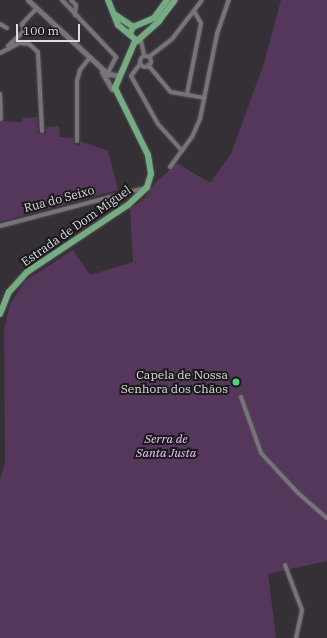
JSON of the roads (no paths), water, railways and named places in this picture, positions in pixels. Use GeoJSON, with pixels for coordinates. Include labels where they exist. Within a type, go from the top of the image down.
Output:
{"type":"FeatureCollection","features":[{"type":"Feature","properties":{"kind":"main road"},"geometry":{"type":"LineString","coordinates":[[108,0],[118,25],[136,38]]}},
{"type":"Feature","properties":{"kind":"main road"},"geometry":{"type":"LineString","coordinates":[[136,27],[154,18],[167,0]]}},
{"type":"Feature","properties":{"kind":"main road"},"geometry":{"type":"LineString","coordinates":[[112,89],[116,75],[136,38],[174,0]]}},
{"type":"Feature","properties":{"kind":"main road"},"geometry":{"type":"LineString","coordinates":[[113,13],[136,27]]}},
{"type":"Feature","properties":{"kind":"main road"},"geometry":{"type":"LineString","coordinates":[[136,27],[136,38]]}},
{"type":"Feature","properties":{"kind":"main road"},"geometry":{"type":"LineString","coordinates":[[136,27],[136,38]]}},
{"type":"Feature","properties":{"kind":"main road","name":"Estrada de Dom Miguel"},"geometry":{"type":"LineString","coordinates":[[0,314],[9,292],[27,272],[128,205],[147,187],[151,174],[148,155],[115,88],[136,38]]}},
{"type":"Feature","properties":{"kind":"main road","name":"Estrada de Dom Miguel"},"geometry":{"type":"LineString","coordinates":[[112,89],[125,110]]}},
{"type":"Feature","properties":{"kind":"street","name":"Estrada de Dom Miguel"},"geometry":{"type":"LineString","coordinates":[[28,0],[98,65],[107,76],[112,89]]}},
{"type":"Feature","properties":{"kind":"street"},"geometry":{"type":"LineString","coordinates":[[62,0],[116,56],[107,76]]}},
{"type":"Feature","properties":{"kind":"street"},"geometry":{"type":"LineString","coordinates":[[71,0],[76,5],[75,15]]}},
{"type":"Feature","properties":{"kind":"street"},"geometry":{"type":"LineString","coordinates":[[148,65],[149,57],[172,39],[202,0]]}},
{"type":"Feature","properties":{"kind":"street"},"geometry":{"type":"LineString","coordinates":[[170,167],[182,151],[200,119],[217,34],[229,0]]}},
{"type":"Feature","properties":{"kind":"street"},"geometry":{"type":"LineString","coordinates":[[0,53],[24,31],[22,24],[36,8]]}},
{"type":"Feature","properties":{"kind":"street"},"geometry":{"type":"LineString","coordinates":[[187,94],[201,23],[194,11]]}},
{"type":"Feature","properties":{"kind":"street"},"geometry":{"type":"LineString","coordinates":[[0,24],[7,28]]}},
{"type":"Feature","properties":{"kind":"street"},"geometry":{"type":"LineString","coordinates":[[136,38],[144,55],[149,57]]}},
{"type":"Feature","properties":{"kind":"street"},"geometry":{"type":"LineString","coordinates":[[7,48],[20,43],[29,44],[38,52],[42,131]]}},
{"type":"Feature","properties":{"kind":"street"},"geometry":{"type":"LineString","coordinates":[[144,55],[140,58],[140,64],[131,76],[158,124],[182,151]]}},
{"type":"Feature","properties":{"kind":"street"},"geometry":{"type":"LineString","coordinates":[[77,141],[77,81],[80,70],[90,57]]}},
{"type":"Feature","properties":{"kind":"street"},"geometry":{"type":"LineString","coordinates":[[140,64],[148,65],[167,89],[204,98]]}},
{"type":"Feature","properties":{"kind":"street"},"geometry":{"type":"LineString","coordinates":[[107,76],[116,75]]}},
{"type":"Feature","properties":{"kind":"street"},"geometry":{"type":"LineString","coordinates":[[0,94],[1,120]]}},
{"type":"Feature","properties":{"kind":"street","name":"Rua do Seixo"},"geometry":{"type":"LineString","coordinates":[[0,226],[147,187]]}},
{"type":"Feature","properties":{"kind":"street"},"geometry":{"type":"LineString","coordinates":[[241,398],[261,453],[298,493],[327,518]]}},
{"type":"Feature","properties":{"kind":"street"},"geometry":{"type":"LineString","coordinates":[[285,565],[302,610],[296,638]]}},
{"type":"Feature","properties":{"kind":"place","name":"Capela de Nossa Senhora dos Chãos"},"geometry":{"type":"Point","coordinates":[236,382]}},
{"type":"Feature","properties":{"kind":"park label","name":"Serra de Santa Justa"},"geometry":{"type":"Point","coordinates":[166,446]}}]}
